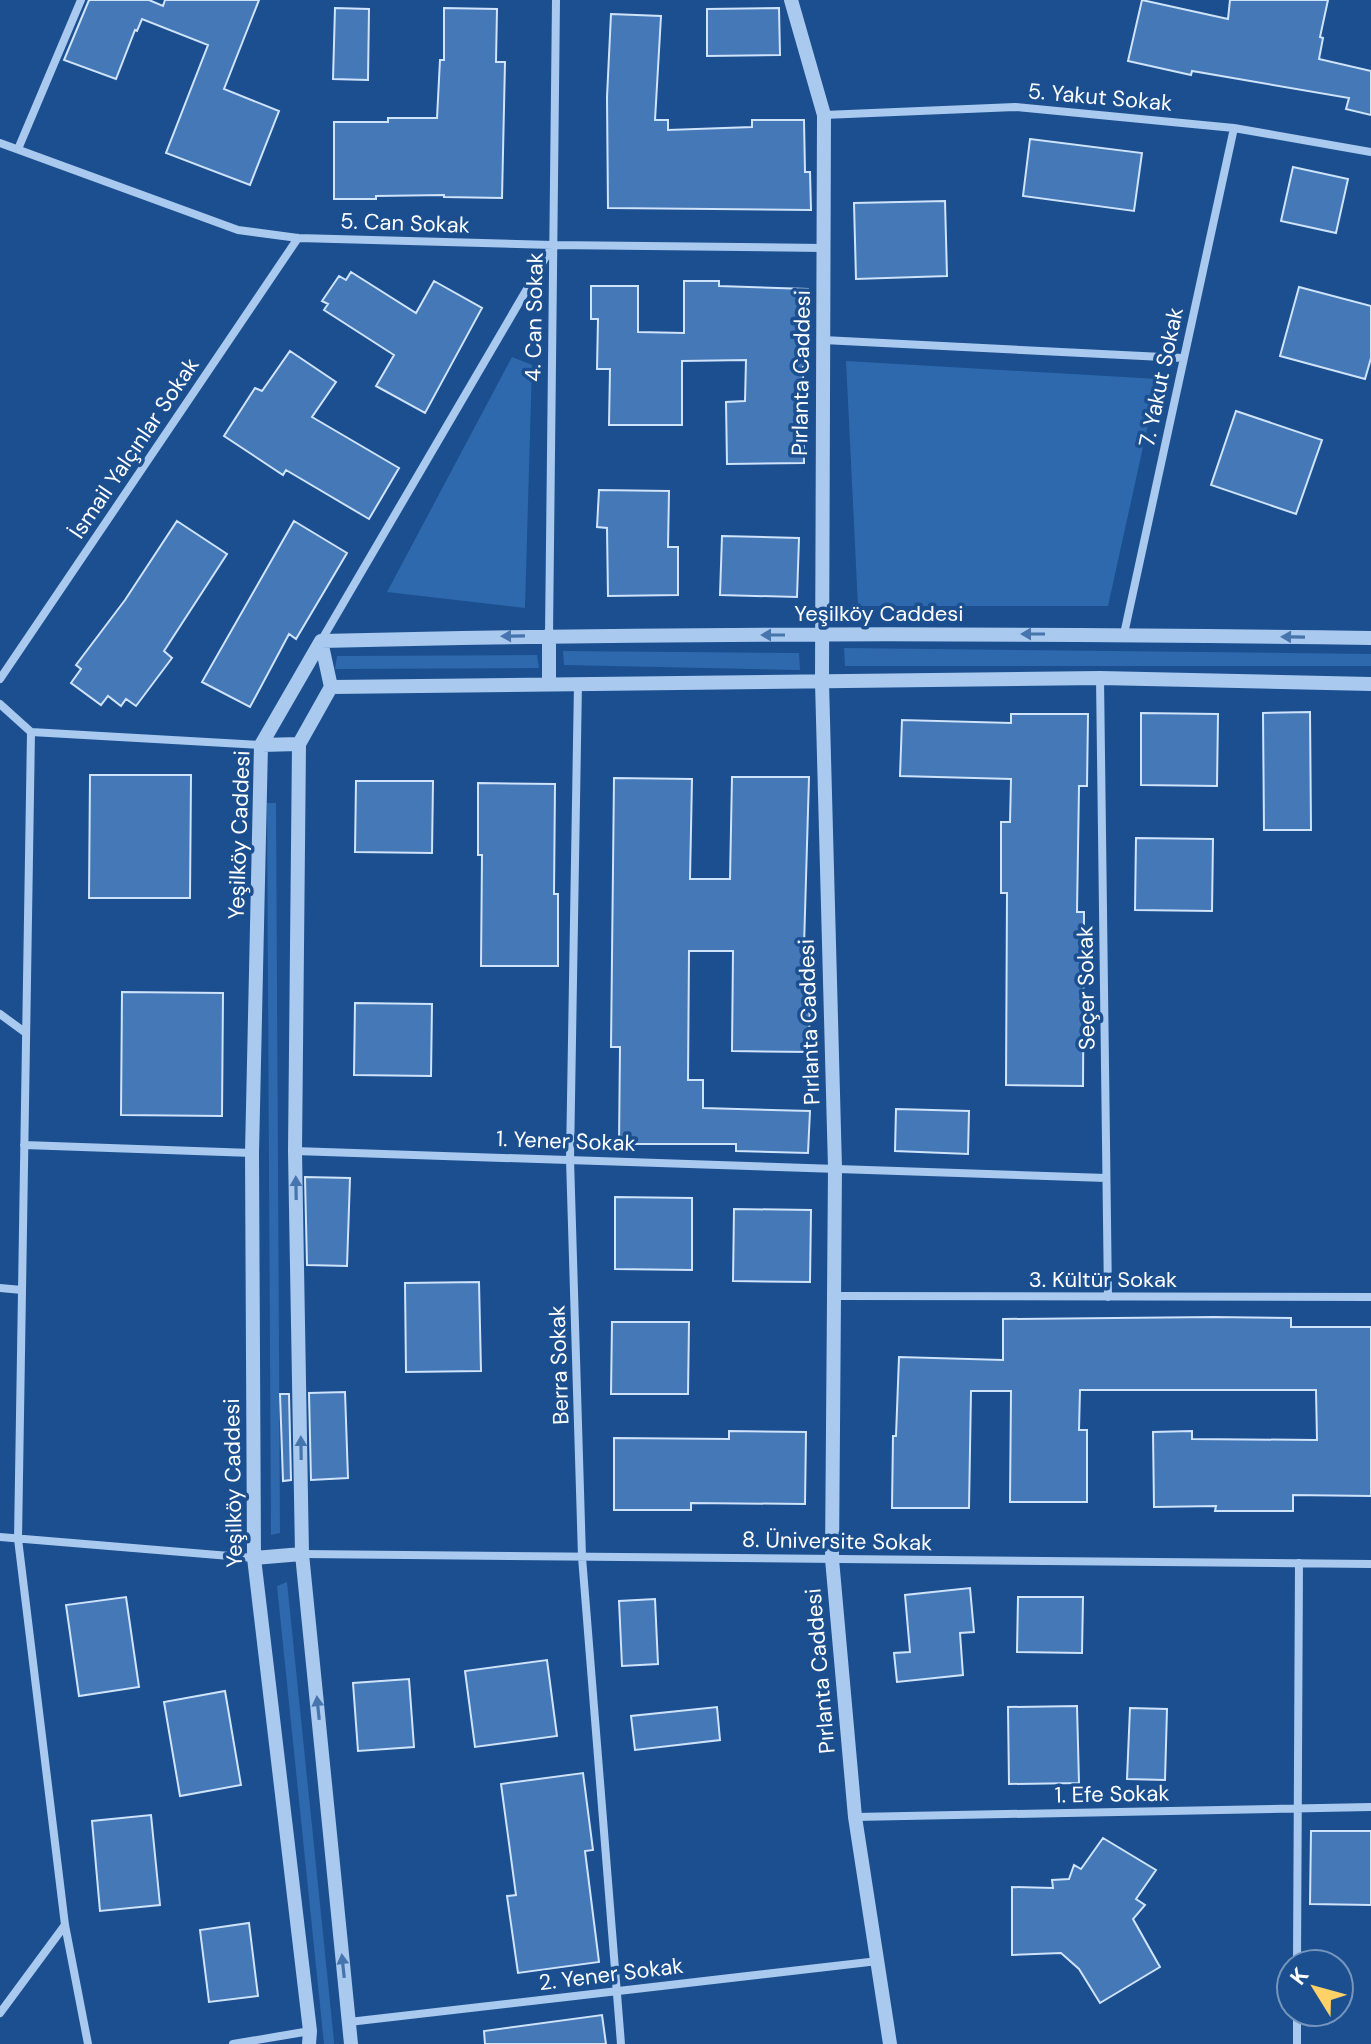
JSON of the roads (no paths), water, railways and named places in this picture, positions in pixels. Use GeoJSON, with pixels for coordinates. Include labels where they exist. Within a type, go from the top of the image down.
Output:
{"type":"FeatureCollection","features":[{"type":"Feature","properties":{"kind":"street"},"geometry":{"type":"LineString","coordinates":[[18,149],[81,0]]}},
{"type":"Feature","properties":{"kind":"street","name":"4. Can Sokak"},"geometry":{"type":"LineString","coordinates":[[549,635],[556,0]]}},
{"type":"Feature","properties":{"kind":"street","name":"Pırlanta Caddesi"},"geometry":{"type":"LineString","coordinates":[[791,0],[824,115],[822,682],[835,1168],[832,1559],[855,1817],[890,2044]]}},
{"type":"Feature","properties":{"kind":"street","name":"5. Yakut Sokak"},"geometry":{"type":"LineString","coordinates":[[824,115],[1015,107],[1234,128],[1371,152]]}},
{"type":"Feature","properties":{"kind":"street","name":"7. Yakut Sokak"},"geometry":{"type":"LineString","coordinates":[[1124,634],[1234,128]]}},
{"type":"Feature","properties":{"kind":"street","name":"5. Can Sokak"},"geometry":{"type":"LineString","coordinates":[[0,143],[238,230],[298,238],[825,248]]}},
{"type":"Feature","properties":{"kind":"street","name":"İsmail Yalçınlar Sokak"},"geometry":{"type":"LineString","coordinates":[[0,679],[298,238]]}},
{"type":"Feature","properties":{"kind":"street"},"geometry":{"type":"LineString","coordinates":[[351,2044],[302,1554],[295,1151],[299,744],[331,687],[321,641],[553,245]]}},
{"type":"Feature","properties":{"kind":"street"},"geometry":{"type":"LineString","coordinates":[[823,340],[1183,358]]}},
{"type":"Feature","properties":{"kind":"street","name":"Yeşilköy Caddesi"},"geometry":{"type":"LineString","coordinates":[[310,2037],[254,1558],[252,1153],[261,745],[321,641],[549,635],[1124,634],[1371,638]]}},
{"type":"Feature","properties":{"kind":"street"},"geometry":{"type":"LineString","coordinates":[[549,635],[549,684]]}},
{"type":"Feature","properties":{"kind":"street"},"geometry":{"type":"LineString","coordinates":[[331,687],[1100,678],[1371,684]]}},
{"type":"Feature","properties":{"kind":"street","name":"Seçer Sokak"},"geometry":{"type":"LineString","coordinates":[[1100,678],[1108,1297]]}},
{"type":"Feature","properties":{"kind":"street","name":"Berra Sokak"},"geometry":{"type":"LineString","coordinates":[[578,683],[570,1159],[582,1557],[621,2044]]}},
{"type":"Feature","properties":{"kind":"street"},"geometry":{"type":"LineString","coordinates":[[0,704],[31,732],[261,745],[299,744]]}},
{"type":"Feature","properties":{"kind":"street"},"geometry":{"type":"LineString","coordinates":[[31,732],[18,1539],[65,1925],[88,2044]]}},
{"type":"Feature","properties":{"kind":"street"},"geometry":{"type":"LineString","coordinates":[[0,1014],[26,1033]]}},
{"type":"Feature","properties":{"kind":"street"},"geometry":{"type":"LineString","coordinates":[[24,1145],[252,1153]]}},
{"type":"Feature","properties":{"kind":"street","name":"1. Yener Sokak"},"geometry":{"type":"LineString","coordinates":[[295,1151],[1106,1178]]}},
{"type":"Feature","properties":{"kind":"street"},"geometry":{"type":"LineString","coordinates":[[0,1288],[22,1290]]}},
{"type":"Feature","properties":{"kind":"street","name":"3. Kültür Sokak"},"geometry":{"type":"LineString","coordinates":[[835,1296],[1371,1297]]}},
{"type":"Feature","properties":{"kind":"street"},"geometry":{"type":"LineString","coordinates":[[0,1537],[254,1558],[302,1554]]}},
{"type":"Feature","properties":{"kind":"street","name":"8. Üniversite Sokak"},"geometry":{"type":"LineString","coordinates":[[302,1554],[1371,1564]]}},
{"type":"Feature","properties":{"kind":"street"},"geometry":{"type":"LineString","coordinates":[[1297,1948],[1299,1563]]}},
{"type":"Feature","properties":{"kind":"street","name":"1. Efe Sokak"},"geometry":{"type":"LineString","coordinates":[[855,1817],[1371,1807]]}},
{"type":"Feature","properties":{"kind":"street"},"geometry":{"type":"LineString","coordinates":[[0,2013],[65,1925]]}},
{"type":"Feature","properties":{"kind":"street","name":"2. Yener Sokak"},"geometry":{"type":"LineString","coordinates":[[349,2022],[878,1961]]}},
{"type":"Feature","properties":{"kind":"street"},"geometry":{"type":"LineString","coordinates":[[233,2044],[310,2037]]}}]}
